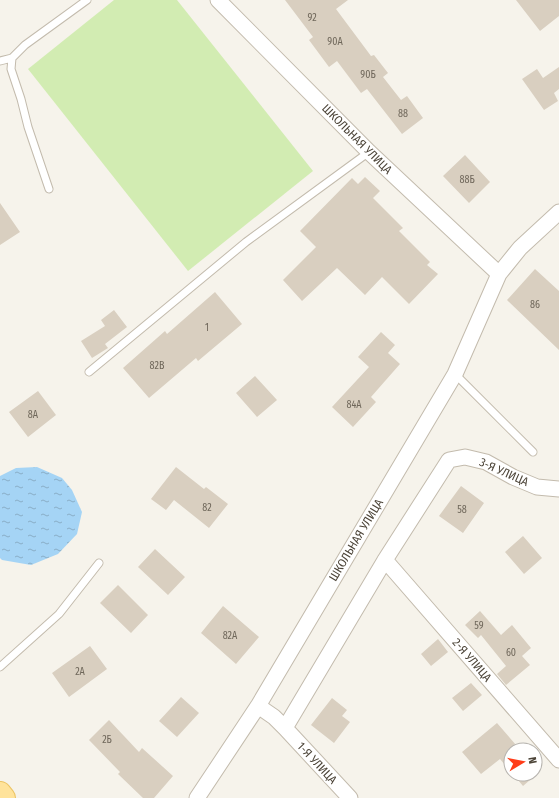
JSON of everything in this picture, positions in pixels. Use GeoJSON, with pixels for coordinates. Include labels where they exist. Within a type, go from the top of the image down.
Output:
{"type":"FeatureCollection","features":[{"type":"Feature","properties":{"kind":"main road"},"geometry":{"type":"LineString","coordinates":[[0,792],[4,798]]}},
{"type":"Feature","properties":{"kind":"street","name":"ШКОЛЬНАЯ УЛИЦА"},"geometry":{"type":"LineString","coordinates":[[218,0],[369,152],[499,274]]}},
{"type":"Feature","properties":{"kind":"street","name":"ШКОЛЬНАЯ УЛИЦА"},"geometry":{"type":"LineString","coordinates":[[198,798],[258,706],[455,374],[499,274],[520,248],[559,212]]}},
{"type":"Feature","properties":{"kind":"street","name":"3-Я УЛИЦА"},"geometry":{"type":"LineString","coordinates":[[385,560],[449,460],[465,457],[486,462],[513,477],[537,487],[559,489]]}},
{"type":"Feature","properties":{"kind":"street"},"geometry":{"type":"LineString","coordinates":[[285,728],[385,560]]}},
{"type":"Feature","properties":{"kind":"street","name":"2-Я УЛИЦА"},"geometry":{"type":"LineString","coordinates":[[385,560],[559,760]]}},
{"type":"Feature","properties":{"kind":"street","name":"1-Я УЛИЦА"},"geometry":{"type":"LineString","coordinates":[[258,706],[274,717],[350,798]]}},
{"type":"Feature","properties":{"kind":"lane"},"geometry":{"type":"LineString","coordinates":[[0,61],[12,58],[25,45],[87,0]]}},
{"type":"Feature","properties":{"kind":"lane"},"geometry":{"type":"LineString","coordinates":[[12,58],[11,69],[28,127],[49,189]]}},
{"type":"Feature","properties":{"kind":"lane"},"geometry":{"type":"LineString","coordinates":[[89,372],[246,242],[369,152]]}},
{"type":"Feature","properties":{"kind":"lane"},"geometry":{"type":"LineString","coordinates":[[455,374],[533,452]]}},
{"type":"Feature","properties":{"kind":"lane"},"geometry":{"type":"LineString","coordinates":[[0,667],[59,614],[99,563]]}},
{"type":"Feature","properties":{"kind":"green space"},"geometry":{"type":"Polygon","coordinates":[[[114,0],[177,0],[313,171],[188,271],[28,69],[114,0]]]}},
{"type":"Feature","properties":{"kind":"water"},"geometry":{"type":"Polygon","coordinates":[[[37,467],[62,478],[72,490],[82,512],[77,534],[58,554],[31,565],[2,560],[0,558],[0,476],[16,468],[37,467]]]}},
{"type":"Feature","properties":{"kind":"building"},"geometry":{"type":"Polygon","coordinates":[[[285,0],[348,0],[336,9],[371,56],[374,55],[388,73],[383,77],[401,100],[407,96],[423,118],[402,134],[367,89],[361,93],[337,61],[329,67],[309,40],[313,37],[285,0]]]}},
{"type":"Feature","properties":{"kind":"building"},"geometry":{"type":"Polygon","coordinates":[[[516,0],[559,0],[559,16],[540,31],[516,0]]]}},
{"type":"Feature","properties":{"kind":"building"},"geometry":{"type":"Polygon","coordinates":[[[559,67],[559,89],[554,93],[558,101],[544,110],[522,79],[537,69],[543,78],[559,67]]]}},
{"type":"Feature","properties":{"kind":"building"},"geometry":{"type":"Polygon","coordinates":[[[465,155],[490,182],[469,203],[443,176],[465,155]]]}},
{"type":"Feature","properties":{"kind":"building"},"geometry":{"type":"Polygon","coordinates":[[[365,177],[380,191],[373,198],[403,228],[399,231],[430,262],[427,265],[438,274],[409,304],[382,277],[365,295],[337,268],[302,301],[283,280],[316,247],[300,231],[352,178],[358,184],[365,177]]]}},
{"type":"Feature","properties":{"kind":"building"},"geometry":{"type":"Polygon","coordinates":[[[0,203],[20,232],[0,245],[0,203]]]}},
{"type":"Feature","properties":{"kind":"building"},"geometry":{"type":"Polygon","coordinates":[[[535,269],[559,291],[559,350],[507,300],[535,269]]]}},
{"type":"Feature","properties":{"kind":"building"},"geometry":{"type":"Polygon","coordinates":[[[215,292],[242,324],[198,361],[196,358],[149,398],[123,368],[165,331],[167,334],[215,292]]]}},
{"type":"Feature","properties":{"kind":"building"},"geometry":{"type":"Polygon","coordinates":[[[114,310],[127,327],[105,344],[108,348],[92,358],[81,341],[105,326],[101,320],[114,310]]]}},
{"type":"Feature","properties":{"kind":"building"},"geometry":{"type":"Polygon","coordinates":[[[381,332],[395,345],[388,353],[400,364],[371,397],[376,402],[353,427],[332,407],[369,367],[358,357],[381,332]]]}},
{"type":"Feature","properties":{"kind":"building"},"geometry":{"type":"Polygon","coordinates":[[[255,376],[277,400],[257,417],[236,393],[255,376]]]}},
{"type":"Feature","properties":{"kind":"building"},"geometry":{"type":"Polygon","coordinates":[[[38,391],[56,415],[28,437],[9,412],[38,391]]]}},
{"type":"Feature","properties":{"kind":"building"},"geometry":{"type":"Polygon","coordinates":[[[176,467],[204,489],[206,487],[228,504],[209,528],[174,500],[166,510],[151,499],[176,467]]]}},
{"type":"Feature","properties":{"kind":"building"},"geometry":{"type":"Polygon","coordinates":[[[461,486],[484,503],[463,533],[439,516],[461,486]]]}},
{"type":"Feature","properties":{"kind":"building"},"geometry":{"type":"Polygon","coordinates":[[[523,536],[542,558],[524,574],[505,552],[523,536]]]}},
{"type":"Feature","properties":{"kind":"building"},"geometry":{"type":"Polygon","coordinates":[[[155,549],[185,577],[168,595],[138,567],[155,549]]]}},
{"type":"Feature","properties":{"kind":"building"},"geometry":{"type":"Polygon","coordinates":[[[118,585],[148,615],[131,633],[100,603],[118,585]]]}},
{"type":"Feature","properties":{"kind":"building"},"geometry":{"type":"Polygon","coordinates":[[[223,606],[259,637],[236,664],[201,633],[223,606]]]}},
{"type":"Feature","properties":{"kind":"building"},"geometry":{"type":"Polygon","coordinates":[[[480,611],[501,635],[512,625],[531,648],[522,656],[530,665],[506,685],[497,674],[506,666],[481,635],[478,638],[465,625],[480,611]]]}},
{"type":"Feature","properties":{"kind":"building"},"geometry":{"type":"Polygon","coordinates":[[[438,639],[448,652],[431,666],[421,654],[438,639]]]}},
{"type":"Feature","properties":{"kind":"building"},"geometry":{"type":"Polygon","coordinates":[[[90,646],[107,669],[69,697],[52,673],[90,646]]]}},
{"type":"Feature","properties":{"kind":"building"},"geometry":{"type":"Polygon","coordinates":[[[471,683],[482,695],[463,711],[452,698],[471,683]]]}},
{"type":"Feature","properties":{"kind":"building"},"geometry":{"type":"Polygon","coordinates":[[[181,697],[199,713],[177,737],[159,721],[181,697]]]}},
{"type":"Feature","properties":{"kind":"building"},"geometry":{"type":"Polygon","coordinates":[[[332,698],[347,710],[342,716],[350,722],[334,743],[311,725],[332,698]]]}},
{"type":"Feature","properties":{"kind":"building"},"geometry":{"type":"Polygon","coordinates":[[[109,720],[139,752],[142,748],[173,776],[154,798],[143,798],[118,774],[120,772],[89,740],[109,720]]]}},
{"type":"Feature","properties":{"kind":"building"},"geometry":{"type":"Polygon","coordinates":[[[497,723],[513,742],[503,742],[503,763],[500,759],[481,774],[462,752],[497,723]]]}},
{"type":"Feature","properties":{"kind":"building"},"geometry":{"type":"Polygon","coordinates":[[[520,782],[528,782],[523,786],[520,782]]]}}]}
